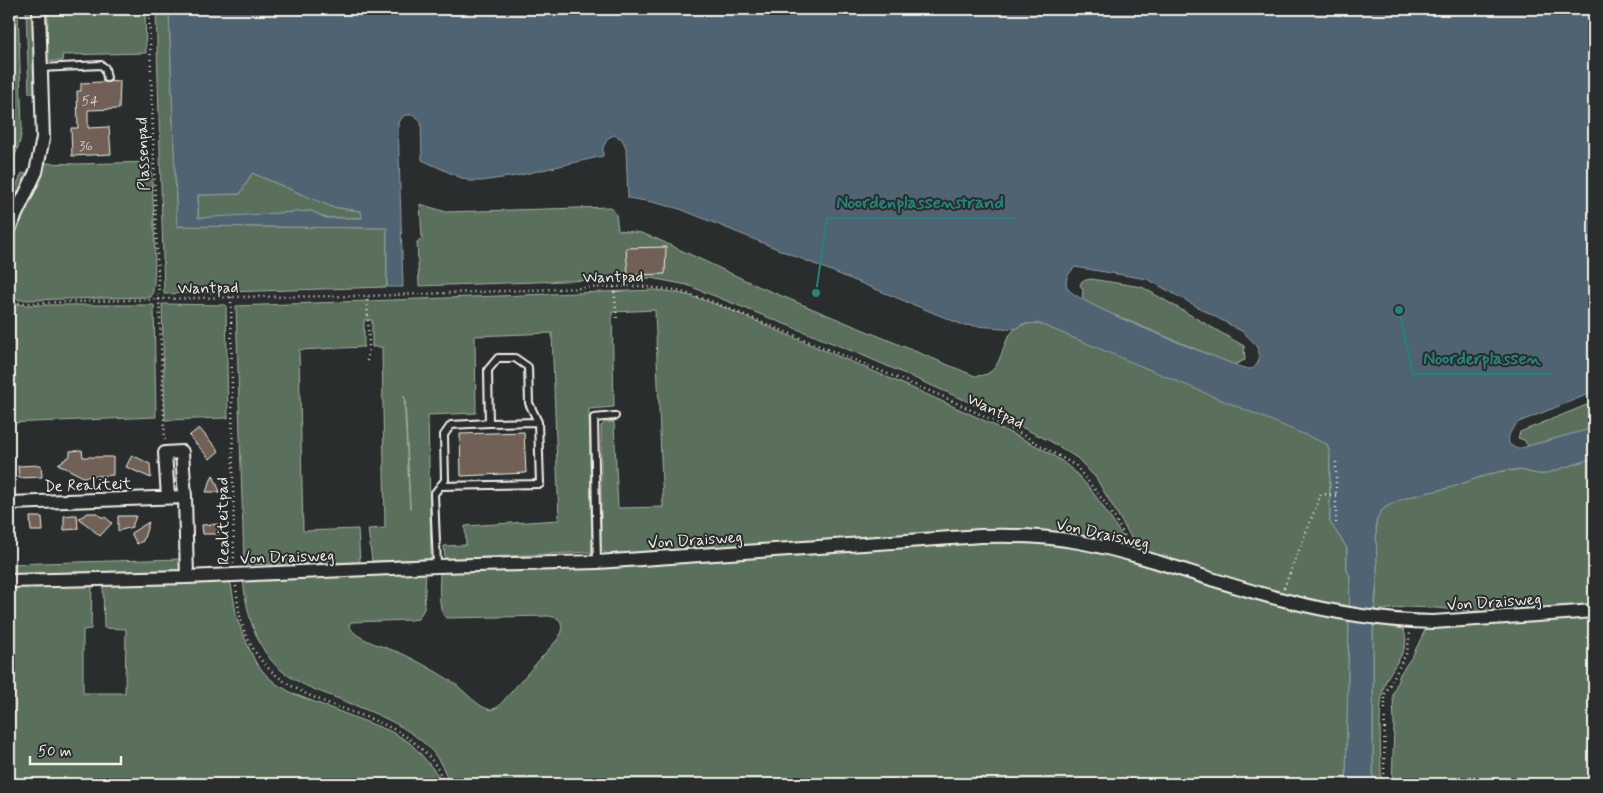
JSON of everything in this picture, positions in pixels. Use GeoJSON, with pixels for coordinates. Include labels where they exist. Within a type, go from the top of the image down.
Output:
{"type":"FeatureCollection","features":[{"type":"Feature","properties":{"kind":"street"},"geometry":{"type":"LineString","coordinates":[[9,230],[36,172],[43,138],[39,9]]}},
{"type":"Feature","properties":{"kind":"street"},"geometry":{"type":"LineString","coordinates":[[168,497],[165,453],[182,452],[187,577]]}},
{"type":"Feature","properties":{"kind":"street","name":"De Realiteit"},"geometry":{"type":"LineString","coordinates":[[9,503],[185,497]]}},
{"type":"Feature","properties":{"kind":"street","name":"Von Draisweg"},"geometry":{"type":"LineString","coordinates":[[9,581],[187,577],[437,566],[597,562],[981,536],[1040,537],[1078,542],[1128,553],[1279,599],[1340,612],[1382,618],[1433,622],[1594,611]]}},
{"type":"Feature","properties":{"kind":"lane"},"geometry":{"type":"LineString","coordinates":[[41,68],[101,65],[105,68],[107,78]]}},
{"type":"Feature","properties":{"kind":"lane"},"geometry":{"type":"LineString","coordinates":[[440,486],[540,484],[538,422],[529,403],[528,367],[515,358],[498,358],[488,370],[489,423]]}},
{"type":"Feature","properties":{"kind":"lane"},"geometry":{"type":"LineString","coordinates":[[597,562],[594,418],[615,416]]}},
{"type":"Feature","properties":{"kind":"lane"},"geometry":{"type":"LineString","coordinates":[[437,566],[434,494],[445,480],[444,435],[451,425],[538,422]]}},
{"type":"Feature","properties":{"kind":"path","name":"Plassenpad"},"geometry":{"type":"LineString","coordinates":[[149,9],[160,299]]}},
{"type":"Feature","properties":{"kind":"path","name":"Wantpad"},"geometry":{"type":"LineString","coordinates":[[9,301],[14,303],[32,303],[231,297],[367,296],[614,286],[638,286],[675,290],[708,300],[944,397],[1021,434],[1076,466],[1109,508],[1127,538],[1129,545],[1128,553]]}},
{"type":"Feature","properties":{"kind":"path"},"geometry":{"type":"LineString","coordinates":[[614,286],[617,320]]}},
{"type":"Feature","properties":{"kind":"path"},"geometry":{"type":"LineString","coordinates":[[367,296],[367,361]]}},
{"type":"Feature","properties":{"kind":"path","name":"Realiteitpad"},"geometry":{"type":"LineString","coordinates":[[231,297],[234,574],[240,619],[245,633],[262,663],[282,680],[300,692],[404,734],[424,750],[439,771],[445,784]]}},
{"type":"Feature","properties":{"kind":"path"},"geometry":{"type":"LineString","coordinates":[[160,299],[165,453]]}},
{"type":"Feature","properties":{"kind":"path"},"geometry":{"type":"LineString","coordinates":[[1336,462],[1336,526]]}},
{"type":"Feature","properties":{"kind":"path"},"geometry":{"type":"LineString","coordinates":[[1279,599],[1321,494],[1336,495]]}},
{"type":"Feature","properties":{"kind":"path"},"geometry":{"type":"LineString","coordinates":[[1384,784],[1385,694],[1407,652],[1411,621]]}},
{"type":"Feature","properties":{"kind":"green space"},"geometry":{"type":"Polygon","coordinates":[[[9,9],[18,9],[22,127],[20,141],[9,174],[9,9]]]}},
{"type":"Feature","properties":{"kind":"green space"},"geometry":{"type":"Polygon","coordinates":[[[48,9],[145,9],[146,53],[62,55],[63,61],[49,61],[47,59],[48,9]]]}},
{"type":"Feature","properties":{"kind":"green space"},"geometry":{"type":"Polygon","coordinates":[[[156,9],[169,9],[177,226],[387,228],[387,287],[164,294],[156,9]]]}},
{"type":"Feature","properties":{"kind":"green space"},"geometry":{"type":"Polygon","coordinates":[[[26,11],[35,11],[37,94],[29,93],[26,11]]]}},
{"type":"Feature","properties":{"kind":"green space"},"geometry":{"type":"Polygon","coordinates":[[[151,162],[155,274],[151,297],[21,300],[9,297],[9,241],[37,184],[44,163],[151,162]]]}},
{"type":"Feature","properties":{"kind":"green space"},"geometry":{"type":"Polygon","coordinates":[[[22,173],[29,175],[9,218],[9,202],[22,173]]]}},
{"type":"Feature","properties":{"kind":"green space"},"geometry":{"type":"Polygon","coordinates":[[[252,173],[332,207],[361,211],[362,218],[326,218],[311,211],[198,219],[198,195],[240,194],[252,173]]]}},
{"type":"Feature","properties":{"kind":"green space"},"geometry":{"type":"Polygon","coordinates":[[[420,204],[446,212],[611,207],[616,214],[618,230],[641,233],[657,239],[760,287],[975,376],[987,374],[995,368],[1007,339],[1013,331],[1023,325],[1038,323],[1303,433],[1327,444],[1330,453],[1330,522],[1347,548],[1347,570],[1350,576],[1350,608],[1292,599],[1139,551],[1096,478],[1077,458],[1050,441],[969,402],[862,355],[687,285],[651,278],[419,286],[417,242],[422,238],[420,204]]]}},
{"type":"Feature","properties":{"kind":"green space"},"geometry":{"type":"Polygon","coordinates":[[[1091,279],[1142,287],[1244,346],[1245,360],[1234,365],[1082,300],[1083,290],[1080,285],[1082,281],[1091,279]]]}},
{"type":"Feature","properties":{"kind":"green space"},"geometry":{"type":"Polygon","coordinates":[[[655,290],[690,296],[726,308],[887,377],[1022,438],[1063,462],[1081,478],[1104,508],[1124,539],[1124,543],[1122,546],[1079,537],[611,557],[601,550],[601,426],[605,422],[614,422],[618,508],[663,507],[655,310],[612,312],[614,407],[589,409],[592,552],[445,559],[444,546],[466,545],[465,526],[559,520],[552,333],[475,336],[476,413],[428,415],[431,559],[372,561],[368,529],[385,528],[382,347],[372,347],[372,320],[364,320],[364,347],[299,350],[303,531],[358,529],[360,562],[244,565],[236,306],[655,290]],[[404,396],[410,508],[405,398],[404,396]]]}},
{"type":"Feature","properties":{"kind":"green space"},"geometry":{"type":"Polygon","coordinates":[[[9,303],[26,305],[154,305],[156,417],[9,423],[9,303]]]}},
{"type":"Feature","properties":{"kind":"green space"},"geometry":{"type":"Polygon","coordinates":[[[162,304],[226,305],[228,418],[165,420],[162,304]]]}},
{"type":"Feature","properties":{"kind":"green space"},"geometry":{"type":"Polygon","coordinates":[[[1594,402],[1594,428],[1528,446],[1524,440],[1518,438],[1520,432],[1594,402]]]}},
{"type":"Feature","properties":{"kind":"green space"},"geometry":{"type":"Polygon","coordinates":[[[1594,458],[1594,604],[1489,613],[1405,607],[1375,611],[1377,577],[1376,522],[1382,510],[1386,507],[1409,497],[1452,487],[1506,470],[1544,474],[1594,458]]]}},
{"type":"Feature","properties":{"kind":"green space"},"geometry":{"type":"Polygon","coordinates":[[[980,539],[1039,541],[1128,557],[1291,608],[1349,621],[1346,784],[450,784],[443,767],[429,747],[414,735],[379,715],[304,685],[282,671],[265,652],[259,641],[250,616],[243,579],[426,571],[424,609],[418,619],[352,622],[349,624],[357,635],[425,665],[454,683],[481,706],[491,710],[498,707],[557,640],[562,632],[561,622],[557,618],[549,616],[446,618],[440,603],[440,570],[980,539]]]}},
{"type":"Feature","properties":{"kind":"green space"},"geometry":{"type":"Polygon","coordinates":[[[181,559],[182,571],[9,576],[9,564],[181,559]]]}},
{"type":"Feature","properties":{"kind":"green space"},"geometry":{"type":"Polygon","coordinates":[[[228,582],[231,584],[237,619],[248,646],[256,663],[268,677],[294,694],[390,731],[409,742],[438,775],[440,784],[9,784],[9,587],[92,584],[91,629],[83,630],[83,693],[125,693],[126,629],[104,628],[103,584],[228,582]]]}},
{"type":"Feature","properties":{"kind":"green space"},"geometry":{"type":"Polygon","coordinates":[[[1594,614],[1594,784],[1392,784],[1393,694],[1400,674],[1413,655],[1427,626],[1594,614]]]}},
{"type":"Feature","properties":{"kind":"green space"},"geometry":{"type":"Polygon","coordinates":[[[1373,624],[1403,629],[1406,643],[1401,656],[1386,681],[1383,691],[1380,717],[1381,784],[1373,784],[1373,624]]]}},
{"type":"Feature","properties":{"kind":"water"},"geometry":{"type":"Polygon","coordinates":[[[169,9],[1594,9],[1594,392],[1519,422],[1511,432],[1509,444],[1517,449],[1594,428],[1594,458],[1544,474],[1518,470],[1498,472],[1452,487],[1401,500],[1386,507],[1378,515],[1376,523],[1377,577],[1373,625],[1373,784],[1346,784],[1350,576],[1347,570],[1347,548],[1330,522],[1330,453],[1327,444],[1038,323],[1023,324],[1015,329],[963,325],[680,209],[628,198],[626,148],[622,139],[614,135],[608,138],[603,147],[603,156],[516,176],[470,181],[422,160],[421,121],[414,115],[405,115],[398,122],[403,287],[387,287],[387,228],[177,226],[169,9]],[[252,173],[240,194],[198,195],[198,218],[311,211],[326,218],[362,218],[361,211],[332,207],[252,173]],[[1075,267],[1067,278],[1067,287],[1075,295],[1093,305],[1117,317],[1238,366],[1251,369],[1257,364],[1259,359],[1258,350],[1243,332],[1147,279],[1075,267]]]}},
{"type":"Feature","properties":{"kind":"building"},"geometry":{"type":"Polygon","coordinates":[[[120,81],[119,109],[88,110],[88,128],[109,127],[111,154],[72,156],[71,128],[78,128],[77,91],[81,91],[81,83],[120,81]]]}},
{"type":"Feature","properties":{"kind":"building"},"geometry":{"type":"Polygon","coordinates":[[[666,247],[665,274],[628,275],[626,248],[666,247]]]}},
{"type":"Feature","properties":{"kind":"building"},"geometry":{"type":"Polygon","coordinates":[[[199,428],[219,451],[210,459],[189,436],[199,428]]]}},
{"type":"Feature","properties":{"kind":"building"},"geometry":{"type":"Polygon","coordinates":[[[524,432],[526,473],[461,476],[460,434],[524,432]]]}},
{"type":"Feature","properties":{"kind":"building"},"geometry":{"type":"Polygon","coordinates":[[[82,450],[83,457],[113,457],[113,475],[83,477],[58,464],[70,456],[70,451],[82,450]]]}},
{"type":"Feature","properties":{"kind":"building"},"geometry":{"type":"Polygon","coordinates":[[[132,455],[150,464],[151,478],[126,467],[132,455]]]}},
{"type":"Feature","properties":{"kind":"building"},"geometry":{"type":"Polygon","coordinates":[[[41,465],[42,477],[19,478],[18,466],[41,465]]]}},
{"type":"Feature","properties":{"kind":"building"},"geometry":{"type":"Polygon","coordinates":[[[213,475],[220,492],[206,492],[213,475]]]}},
{"type":"Feature","properties":{"kind":"building"},"geometry":{"type":"Polygon","coordinates":[[[88,513],[97,513],[112,523],[100,536],[79,518],[88,513]]]}},
{"type":"Feature","properties":{"kind":"building"},"geometry":{"type":"Polygon","coordinates":[[[77,515],[78,529],[64,530],[64,516],[77,515]]]}},
{"type":"Feature","properties":{"kind":"building"},"geometry":{"type":"Polygon","coordinates":[[[118,516],[136,516],[132,527],[118,531],[118,516]]]}},
{"type":"Feature","properties":{"kind":"building"},"geometry":{"type":"Polygon","coordinates":[[[30,517],[42,517],[43,531],[31,531],[30,517]]]}},
{"type":"Feature","properties":{"kind":"building"},"geometry":{"type":"Polygon","coordinates":[[[149,522],[143,541],[137,544],[131,533],[149,522]]]}},
{"type":"Feature","properties":{"kind":"building"},"geometry":{"type":"Polygon","coordinates":[[[220,524],[220,534],[203,534],[202,525],[220,524]]]}},
{"type":"Feature","properties":{"kind":"place","name":"Noordenplassenstrand"},"geometry":{"type":"Point","coordinates":[816,293]}},
{"type":"Feature","properties":{"kind":"place","name":"Noorderplassen"},"geometry":{"type":"Point","coordinates":[1399,310]}}]}
